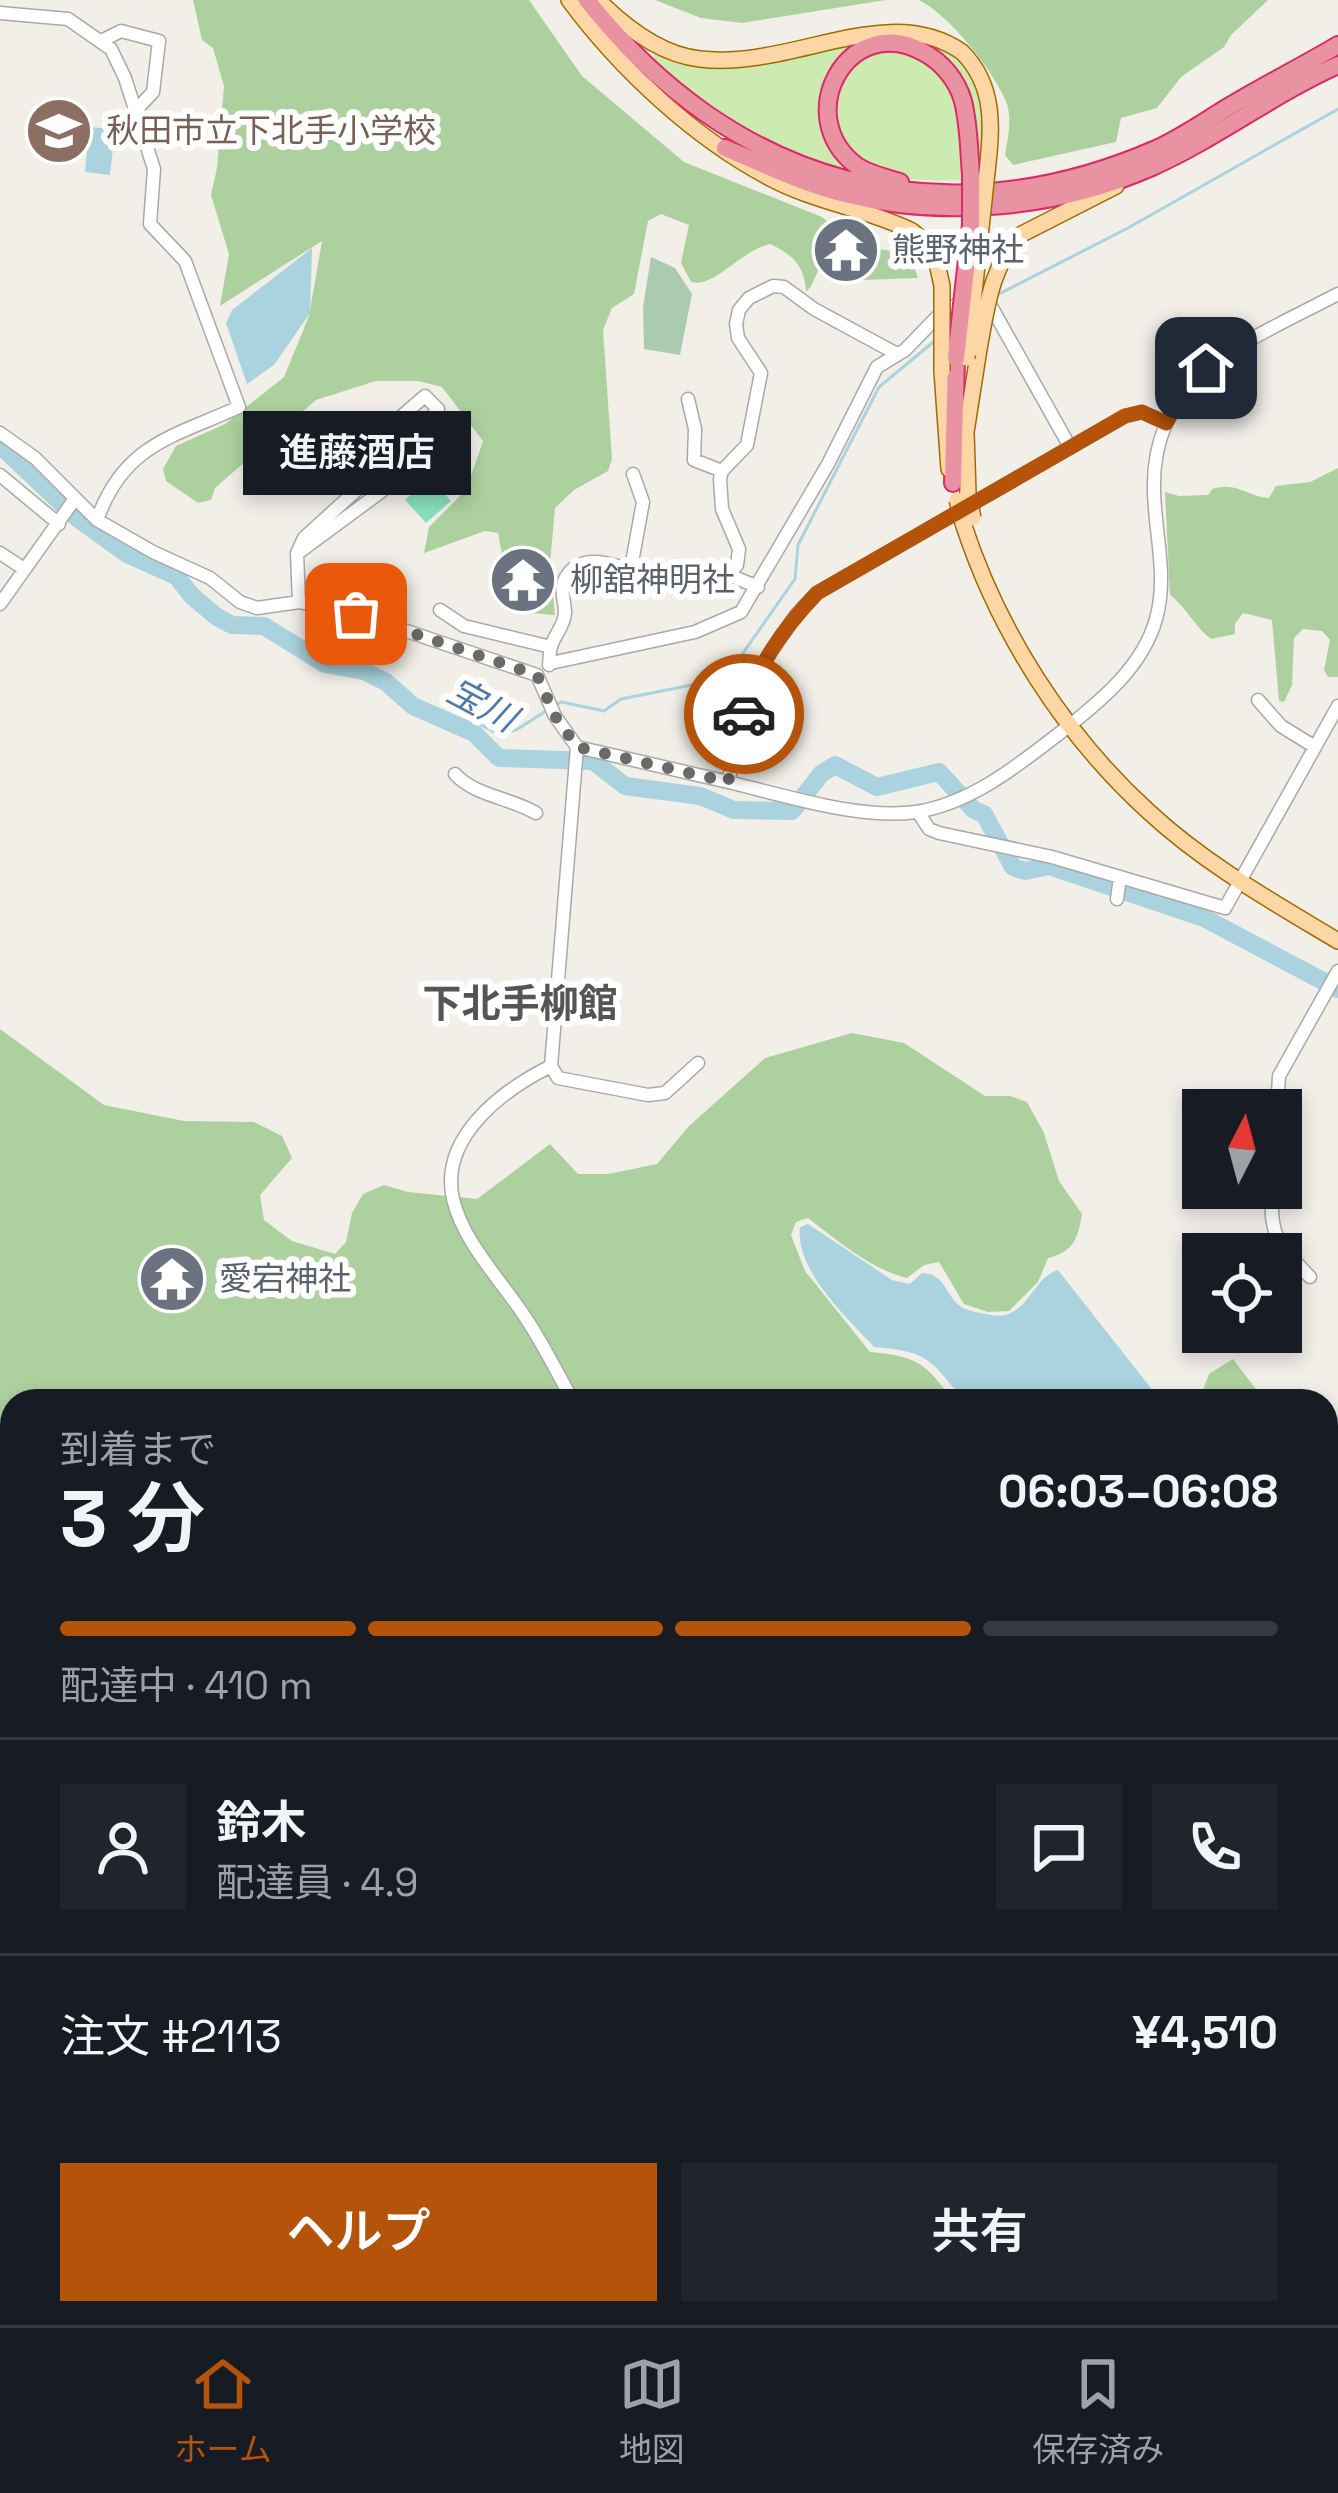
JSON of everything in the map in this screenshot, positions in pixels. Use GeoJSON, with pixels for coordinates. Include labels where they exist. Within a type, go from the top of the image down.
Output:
{"type":"FeatureCollection","features":[{"type":"Feature","properties":{"kind":"highway"},"geometry":{"type":"LineString","coordinates":[[587,0],[666,85],[752,145],[820,172],[879,187],[963,194],[1050,182],[1157,148],[1338,45]]}},
{"type":"Feature","properties":{"kind":"highway"},"geometry":{"type":"LineString","coordinates":[[960,492],[961,359],[970,224],[979,174],[962,98],[935,58],[910,44],[864,48],[838,71],[830,90],[827,116],[832,136],[863,170],[963,194]]}},
{"type":"Feature","properties":{"kind":"highway"},"geometry":{"type":"LineString","coordinates":[[725,148],[844,194],[928,206],[1011,204],[1075,192],[1150,167],[1335,67]]}},
{"type":"Feature","properties":{"kind":"main road"},"geometry":{"type":"LineString","coordinates":[[569,0],[645,86],[725,148],[770,178],[912,231],[924,241],[937,263],[961,359]]}},
{"type":"Feature","properties":{"kind":"main road"},"geometry":{"type":"LineString","coordinates":[[598,0],[668,52],[697,59],[762,58],[887,21],[936,31],[967,56],[990,101],[979,174]]}},
{"type":"Feature","properties":{"kind":"main road"},"geometry":{"type":"LineString","coordinates":[[961,359],[1004,252],[1020,235],[1150,167]]}},
{"type":"Feature","properties":{"kind":"main road"},"geometry":{"type":"LineString","coordinates":[[960,492],[988,573],[1034,671],[1072,724],[1149,812],[1239,881],[1338,941]]}},
{"type":"Feature","properties":{"kind":"street"},"geometry":{"type":"LineString","coordinates":[[0,13],[68,19],[112,49],[154,169],[150,224],[185,261],[239,406],[155,441],[123,469],[97,520]]}},
{"type":"Feature","properties":{"kind":"street"},"geometry":{"type":"LineString","coordinates":[[101,41],[121,31],[159,40],[153,92],[136,110]]}},
{"type":"Feature","properties":{"kind":"street"},"geometry":{"type":"LineString","coordinates":[[551,663],[550,647],[564,617],[562,591],[567,574],[587,563],[631,568],[667,583],[689,586],[728,575],[737,565],[739,549],[719,495],[722,471],[747,446],[761,373],[738,338],[739,310],[749,298],[772,286],[784,287],[896,354]]}},
{"type":"Feature","properties":{"kind":"street"},"geometry":{"type":"LineString","coordinates":[[537,675],[551,663],[719,624],[741,612],[877,367],[916,340],[937,316],[981,289],[1070,446]]}},
{"type":"Feature","properties":{"kind":"street"},"geometry":{"type":"LineString","coordinates":[[576,754],[887,814],[918,812],[981,789],[1072,724],[1138,658],[1157,617],[1161,566],[1154,482],[1166,423],[1186,387],[1226,352],[1338,294]]}},
{"type":"Feature","properties":{"kind":"street"},"geometry":{"type":"LineString","coordinates":[[299,602],[297,554],[304,538],[406,445],[438,409],[425,396],[388,428],[367,428],[342,448]]}},
{"type":"Feature","properties":{"kind":"street"},"geometry":{"type":"LineString","coordinates":[[688,399],[695,429],[694,460],[722,471]]}},
{"type":"Feature","properties":{"kind":"street"},"geometry":{"type":"LineString","coordinates":[[728,782],[752,680],[796,615],[817,593],[1135,412],[1149,413],[1166,423]]}},
{"type":"Feature","properties":{"kind":"street"},"geometry":{"type":"LineString","coordinates":[[0,433],[54,475],[72,502],[97,520],[210,578],[240,602],[257,608],[299,602],[418,632],[537,675],[576,754],[551,1066],[558,1078],[648,1095],[665,1093],[698,1063]]}},
{"type":"Feature","properties":{"kind":"street"},"geometry":{"type":"LineString","coordinates":[[631,568],[643,502],[634,474]]}},
{"type":"Feature","properties":{"kind":"street"},"geometry":{"type":"LineString","coordinates":[[0,475],[61,521]]}},
{"type":"Feature","properties":{"kind":"street"},"geometry":{"type":"LineString","coordinates":[[297,554],[382,491]]}},
{"type":"Feature","properties":{"kind":"street"},"geometry":{"type":"LineString","coordinates":[[0,604],[72,502]]}},
{"type":"Feature","properties":{"kind":"street"},"geometry":{"type":"LineString","coordinates":[[0,553],[24,569]]}},
{"type":"Feature","properties":{"kind":"street"},"geometry":{"type":"LineString","coordinates":[[728,575],[758,587]]}},
{"type":"Feature","properties":{"kind":"street"},"geometry":{"type":"LineString","coordinates":[[440,610],[464,626],[550,647]]}},
{"type":"Feature","properties":{"kind":"street"},"geometry":{"type":"LineString","coordinates":[[1258,700],[1281,726],[1315,747]]}},
{"type":"Feature","properties":{"kind":"street"},"geometry":{"type":"LineString","coordinates":[[918,812],[929,830],[1007,845],[1225,908],[1338,706]]}},
{"type":"Feature","properties":{"kind":"street"},"geometry":{"type":"LineString","coordinates":[[455,774],[490,795],[536,813]]}},
{"type":"Feature","properties":{"kind":"street"},"geometry":{"type":"LineString","coordinates":[[1117,899],[1120,877]]}},
{"type":"Feature","properties":{"kind":"street"},"geometry":{"type":"LineString","coordinates":[[1278,1089],[1279,1076],[1336,975]]}},
{"type":"Feature","properties":{"kind":"street"},"geometry":{"type":"LineString","coordinates":[[551,1066],[530,1076],[478,1117],[455,1154],[453,1199],[477,1248],[526,1317],[566,1389]]}},
{"type":"Feature","properties":{"kind":"street"},"geometry":{"type":"LineString","coordinates":[[1271,1209],[1275,1238],[1310,1277]]}},
{"type":"Feature","properties":{"kind":"green space"},"geometry":{"type":"Polygon","coordinates":[[[193,0],[529,0],[582,76],[684,162],[822,217],[840,232],[837,248],[806,292],[796,262],[770,244],[709,280],[691,282],[681,263],[689,225],[661,214],[648,221],[634,294],[612,308],[603,330],[612,459],[608,471],[574,490],[555,508],[550,564],[555,615],[530,613],[510,597],[498,533],[485,531],[424,553],[429,527],[466,490],[483,441],[442,387],[418,381],[376,381],[316,400],[215,488],[211,500],[198,503],[166,481],[163,469],[176,446],[225,424],[284,377],[309,316],[322,241],[220,306],[229,254],[211,195],[224,86],[213,48],[202,40],[193,0]]]}},
{"type":"Feature","properties":{"kind":"green space"},"geometry":{"type":"Polygon","coordinates":[[[655,0],[886,0],[742,23],[701,18],[655,0]]]}},
{"type":"Feature","properties":{"kind":"green space"},"geometry":{"type":"Polygon","coordinates":[[[919,0],[1268,0],[1224,47],[1181,77],[1157,108],[1121,118],[1116,142],[1013,165],[1005,155],[1009,113],[999,86],[956,30],[919,0]]]}},
{"type":"Feature","properties":{"kind":"green space"},"geometry":{"type":"Polygon","coordinates":[[[837,37],[943,40],[969,73],[981,99],[984,170],[978,171],[955,71],[869,40],[844,52],[826,82],[822,119],[828,145],[870,180],[763,142],[715,114],[649,63],[656,52],[686,63],[837,37]]]}},
{"type":"Feature","properties":{"kind":"green space"},"geometry":{"type":"Polygon","coordinates":[[[884,48],[922,57],[946,81],[958,113],[967,181],[919,180],[884,173],[860,159],[841,136],[834,108],[841,79],[854,62],[884,48]]]}},
{"type":"Feature","properties":{"kind":"green space"},"geometry":{"type":"Polygon","coordinates":[[[860,246],[903,257],[918,278],[863,280],[852,274],[860,246]]]}},
{"type":"Feature","properties":{"kind":"green space"},"geometry":{"type":"Polygon","coordinates":[[[651,257],[675,268],[692,294],[680,355],[644,349],[643,307],[651,257]]]}},
{"type":"Feature","properties":{"kind":"green space"},"geometry":{"type":"Polygon","coordinates":[[[1338,468],[1338,677],[1328,677],[1324,670],[1330,640],[1322,631],[1303,629],[1294,638],[1292,685],[1284,702],[1279,701],[1272,620],[1243,613],[1235,634],[1211,639],[1170,595],[1165,492],[1208,495],[1212,489],[1228,487],[1269,498],[1276,486],[1310,482],[1338,468]]]}},
{"type":"Feature","properties":{"kind":"green space"},"geometry":{"type":"Polygon","coordinates":[[[430,477],[451,501],[426,523],[405,500],[430,477]]]}},
{"type":"Feature","properties":{"kind":"green space"},"geometry":{"type":"Polygon","coordinates":[[[0,1029],[104,1105],[184,1121],[254,1122],[282,1136],[292,1158],[260,1195],[264,1220],[292,1241],[335,1254],[346,1242],[352,1213],[363,1194],[384,1185],[477,1199],[550,1144],[578,1174],[608,1174],[657,1164],[689,1126],[765,1058],[852,1033],[904,1043],[985,1096],[1027,1102],[1044,1133],[1059,1181],[1082,1214],[1073,1243],[1048,1258],[1038,1282],[1009,1311],[988,1312],[964,1304],[939,1262],[924,1265],[907,1278],[867,1261],[808,1218],[796,1222],[791,1235],[805,1271],[870,1352],[919,1364],[944,1389],[0,1389],[0,1029]]]}},
{"type":"Feature","properties":{"kind":"green space"},"geometry":{"type":"Polygon","coordinates":[[[1233,1359],[1256,1389],[1203,1389],[1209,1374],[1233,1359]]]}},
{"type":"Feature","properties":{"kind":"water"},"geometry":{"type":"Polygon","coordinates":[[[89,127],[115,129],[110,175],[85,172],[89,127]]]}},
{"type":"Feature","properties":{"kind":"water"},"geometry":{"type":"Polygon","coordinates":[[[312,248],[310,313],[274,365],[247,384],[226,323],[232,310],[312,248]]]}},
{"type":"Feature","properties":{"kind":"water"},"geometry":{"type":"Polygon","coordinates":[[[808,1224],[892,1280],[910,1284],[922,1273],[930,1274],[963,1308],[991,1315],[1013,1312],[1058,1270],[1152,1389],[955,1389],[925,1359],[874,1347],[850,1322],[814,1276],[801,1244],[800,1227],[808,1224]]]}},
{"type":"Feature","properties":{"kind":"waterway"},"geometry":{"type":"LineString","coordinates":[[997,295],[1128,228],[1338,109]]}},
{"type":"Feature","properties":{"kind":"waterway"},"geometry":{"type":"LineString","coordinates":[[554,705],[562,702],[604,711],[621,699],[702,683],[729,668],[795,579],[798,545],[879,387],[937,339]]}},
{"type":"Feature","properties":{"kind":"waterway","name":"宝川"},"geometry":{"type":"LineString","coordinates":[[0,445],[77,518],[127,554],[176,576],[217,617],[232,625],[264,626],[325,664],[364,671],[386,682],[413,706],[474,733],[499,758],[593,761],[625,786],[700,796],[734,810],[792,811],[821,774],[835,765],[877,787],[939,772],[974,810],[984,814],[1013,867],[1025,871],[1049,866],[1204,918],[1338,989]]}},
{"type":"Feature","properties":{"kind":"waterway"},"geometry":{"type":"LineString","coordinates":[[451,721],[472,720],[498,734],[516,730],[546,711]]}},
{"type":"Feature","properties":{"kind":"way so far"},"geometry":{"type":"LineString","coordinates":[[356,614],[537,675],[555,716],[577,747],[728,782],[744,714]]}},
{"type":"Feature","properties":{"kind":"place","name":"秋田市立下北手小学校"},"geometry":{"type":"Point","coordinates":[59,131]}},
{"type":"Feature","properties":{"kind":"place","name":"熊野神社"},"geometry":{"type":"Point","coordinates":[846,250]}},
{"type":"Feature","properties":{"kind":"place","name":"柳舘神明社"},"geometry":{"type":"Point","coordinates":[523,580]}},
{"type":"Feature","properties":{"kind":"place","name":"進藤酒店"},"geometry":{"type":"Point","coordinates":[356,614]}},
{"type":"Feature","properties":{"kind":"place","name":"愛宕神社"},"geometry":{"type":"Point","coordinates":[172,1279]}},
{"type":"Feature","properties":{"kind":"district","name":"下北手柳館"},"geometry":{"type":"Point","coordinates":[520,1003]}},
{"type":"Feature","properties":{"kind":"route"},"geometry":{"type":"LineString","coordinates":[[744,714],[752,680],[796,615],[817,593],[1125,416],[1149,413],[1166,423],[1186,387],[1206,368]]}}]}
